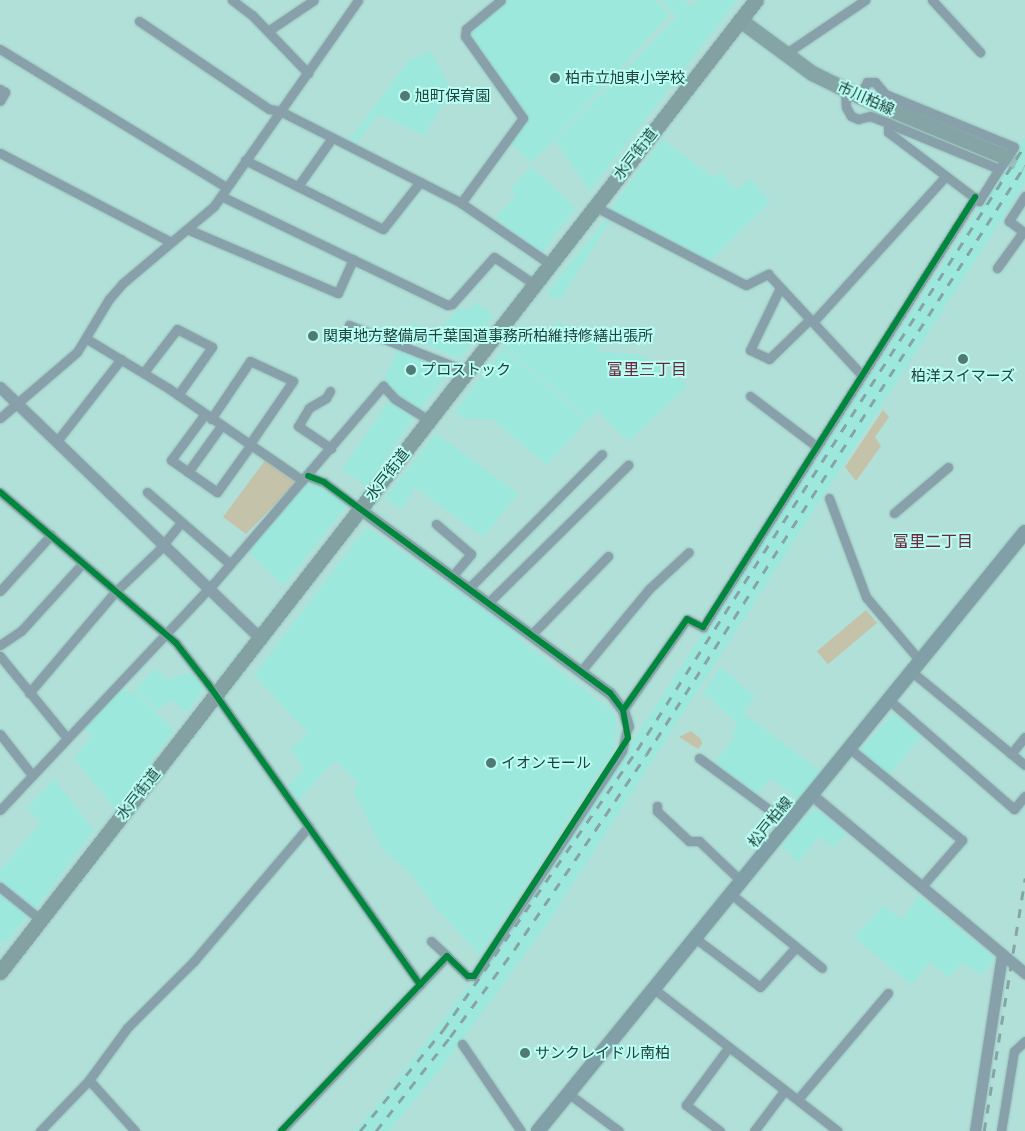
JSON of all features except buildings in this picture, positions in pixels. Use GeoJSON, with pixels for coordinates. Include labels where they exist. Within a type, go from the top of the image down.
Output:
{"type":"FeatureCollection","features":[{"type":"Feature","properties":{"kind":"highway","name":"水戸街道"},"geometry":{"type":"LineString","coordinates":[[0,972],[214,694],[260,638],[756,0]]}},
{"type":"Feature","properties":{"kind":"main road","name":"市川柏線"},"geometry":{"type":"LineString","coordinates":[[740,20],[785,54],[844,89],[1001,163]]}},
{"type":"Feature","properties":{"kind":"main road","name":"松戸柏線"},"geometry":{"type":"LineString","coordinates":[[538,1131],[1025,532]]}},
{"type":"Feature","properties":{"kind":"street"},"geometry":{"type":"LineString","coordinates":[[233,0],[268,31],[308,73]]}},
{"type":"Feature","properties":{"kind":"street"},"geometry":{"type":"LineString","coordinates":[[268,31],[314,0]]}},
{"type":"Feature","properties":{"kind":"street"},"geometry":{"type":"LineString","coordinates":[[0,418],[62,368],[87,339],[116,290],[169,241],[187,229],[223,192],[278,117],[280,111],[357,0]]}},
{"type":"Feature","properties":{"kind":"street"},"geometry":{"type":"LineString","coordinates":[[461,203],[523,118],[465,36],[466,28],[501,0]]}},
{"type":"Feature","properties":{"kind":"street"},"geometry":{"type":"LineString","coordinates":[[785,54],[865,0]]}},
{"type":"Feature","properties":{"kind":"street"},"geometry":{"type":"LineString","coordinates":[[932,0],[980,52]]}},
{"type":"Feature","properties":{"kind":"street"},"geometry":{"type":"LineString","coordinates":[[140,21],[269,109],[280,111],[461,203],[550,264]]}},
{"type":"Feature","properties":{"kind":"street"},"geometry":{"type":"LineString","coordinates":[[0,49],[223,192],[446,305],[452,304],[494,257],[534,284]]}},
{"type":"Feature","properties":{"kind":"street"},"geometry":{"type":"LineString","coordinates":[[844,89],[846,107],[851,116],[858,119],[870,116],[1001,163],[979,201],[888,132],[888,123]]}},
{"type":"Feature","properties":{"kind":"street"},"geometry":{"type":"LineString","coordinates":[[0,90],[5,92],[0,101]]}},
{"type":"Feature","properties":{"kind":"street"},"geometry":{"type":"LineString","coordinates":[[298,186],[332,138]]}},
{"type":"Feature","properties":{"kind":"street"},"geometry":{"type":"LineString","coordinates":[[0,153],[169,241]]}},
{"type":"Feature","properties":{"kind":"street"},"geometry":{"type":"LineString","coordinates":[[245,160],[383,229],[420,182]]}},
{"type":"Feature","properties":{"kind":"street"},"geometry":{"type":"LineString","coordinates":[[780,288],[750,350],[770,359],[812,321],[946,176]]}},
{"type":"Feature","properties":{"kind":"street"},"geometry":{"type":"LineString","coordinates":[[997,268],[1024,233],[1009,221],[1025,196]]}},
{"type":"Feature","properties":{"kind":"street"},"geometry":{"type":"LineString","coordinates":[[623,710],[688,619],[703,627],[975,197]]}},
{"type":"Feature","properties":{"kind":"street"},"geometry":{"type":"LineString","coordinates":[[594,206],[746,285],[768,274],[862,374]]}},
{"type":"Feature","properties":{"kind":"street"},"geometry":{"type":"LineString","coordinates":[[187,229],[338,293],[353,259]]}},
{"type":"Feature","properties":{"kind":"street"},"geometry":{"type":"LineString","coordinates":[[348,325],[466,371]]}},
{"type":"Feature","properties":{"kind":"street"},"geometry":{"type":"LineString","coordinates":[[144,372],[177,329],[212,347],[178,395]]}},
{"type":"Feature","properties":{"kind":"street"},"geometry":{"type":"LineString","coordinates":[[87,339],[144,372],[250,445],[305,478],[324,482],[610,692],[623,710],[628,726],[622,751],[474,976],[468,976],[431,941]]}},
{"type":"Feature","properties":{"kind":"street"},"geometry":{"type":"LineString","coordinates":[[57,442],[121,359]]}},
{"type":"Feature","properties":{"kind":"street"},"geometry":{"type":"LineString","coordinates":[[250,361],[293,381],[217,492],[171,460],[208,416],[250,361]]}},
{"type":"Feature","properties":{"kind":"street"},"geometry":{"type":"LineString","coordinates":[[0,810],[230,564],[383,386],[395,399],[429,420]]}},
{"type":"Feature","properties":{"kind":"street"},"geometry":{"type":"LineString","coordinates":[[0,387],[162,546],[260,638]]}},
{"type":"Feature","properties":{"kind":"street"},"geometry":{"type":"LineString","coordinates":[[330,391],[326,398],[309,408],[298,426],[331,448]]}},
{"type":"Feature","properties":{"kind":"street"},"geometry":{"type":"LineString","coordinates":[[750,396],[816,446]]}},
{"type":"Feature","properties":{"kind":"street"},"geometry":{"type":"LineString","coordinates":[[188,472],[221,426]]}},
{"type":"Feature","properties":{"kind":"street"},"geometry":{"type":"LineString","coordinates":[[468,589],[602,454]]}},
{"type":"Feature","properties":{"kind":"street"},"geometry":{"type":"LineString","coordinates":[[488,603],[628,465]]}},
{"type":"Feature","properties":{"kind":"street"},"geometry":{"type":"LineString","coordinates":[[894,513],[948,467]]}},
{"type":"Feature","properties":{"kind":"street"},"geometry":{"type":"LineString","coordinates":[[0,492],[176,643],[309,826],[420,985]]}},
{"type":"Feature","properties":{"kind":"street"},"geometry":{"type":"LineString","coordinates":[[147,492],[230,564]]}},
{"type":"Feature","properties":{"kind":"street"},"geometry":{"type":"LineString","coordinates":[[829,498],[866,598],[916,667],[1025,765]]}},
{"type":"Feature","properties":{"kind":"street"},"geometry":{"type":"LineString","coordinates":[[30,694],[115,592],[162,546],[181,523]]}},
{"type":"Feature","properties":{"kind":"street"},"geometry":{"type":"LineString","coordinates":[[436,524],[471,554],[452,577]]}},
{"type":"Feature","properties":{"kind":"street"},"geometry":{"type":"LineString","coordinates":[[0,592],[51,535]]}},
{"type":"Feature","properties":{"kind":"street"},"geometry":{"type":"LineString","coordinates":[[581,671],[649,589],[689,552]]}},
{"type":"Feature","properties":{"kind":"street"},"geometry":{"type":"LineString","coordinates":[[532,634],[608,556]]}},
{"type":"Feature","properties":{"kind":"street"},"geometry":{"type":"LineString","coordinates":[[0,646],[21,631],[82,564]]}},
{"type":"Feature","properties":{"kind":"street"},"geometry":{"type":"LineString","coordinates":[[0,656],[67,738]]}},
{"type":"Feature","properties":{"kind":"street"},"geometry":{"type":"LineString","coordinates":[[889,700],[1014,809],[1025,796]]}},
{"type":"Feature","properties":{"kind":"street"},"geometry":{"type":"LineString","coordinates":[[0,734],[32,775]]}},
{"type":"Feature","properties":{"kind":"street"},"geometry":{"type":"LineString","coordinates":[[1011,754],[1025,737]]}},
{"type":"Feature","properties":{"kind":"street"},"geometry":{"type":"LineString","coordinates":[[850,748],[962,840],[921,887]]}},
{"type":"Feature","properties":{"kind":"street"},"geometry":{"type":"LineString","coordinates":[[699,758],[788,824]]}},
{"type":"Feature","properties":{"kind":"street"},"geometry":{"type":"LineString","coordinates":[[812,795],[1025,973]]}},
{"type":"Feature","properties":{"kind":"street"},"geometry":{"type":"LineString","coordinates":[[657,806],[658,811],[689,841],[699,841],[741,881]]}},
{"type":"Feature","properties":{"kind":"street"},"geometry":{"type":"LineString","coordinates":[[40,1131],[89,1080],[127,1028],[194,961],[309,826]]}},
{"type":"Feature","properties":{"kind":"street"},"geometry":{"type":"LineString","coordinates":[[0,887],[41,920]]}},
{"type":"Feature","properties":{"kind":"street"},"geometry":{"type":"LineString","coordinates":[[731,894],[822,968]]}},
{"type":"Feature","properties":{"kind":"street"},"geometry":{"type":"LineString","coordinates":[[695,938],[760,988],[796,946]]}},
{"type":"Feature","properties":{"kind":"street"},"geometry":{"type":"LineString","coordinates":[[975,1131],[1002,955]]}},
{"type":"Feature","properties":{"kind":"street"},"geometry":{"type":"LineString","coordinates":[[281,1131],[446,956]]}},
{"type":"Feature","properties":{"kind":"street"},"geometry":{"type":"LineString","coordinates":[[654,989],[838,1131]]}},
{"type":"Feature","properties":{"kind":"street"},"geometry":{"type":"LineString","coordinates":[[798,1099],[888,993]]}},
{"type":"Feature","properties":{"kind":"street"},"geometry":{"type":"LineString","coordinates":[[1001,1131],[1014,1051],[1025,1041]]}},
{"type":"Feature","properties":{"kind":"street"},"geometry":{"type":"LineString","coordinates":[[462,1044],[521,1131]]}},
{"type":"Feature","properties":{"kind":"street"},"geometry":{"type":"LineString","coordinates":[[720,1131],[686,1105],[728,1048]]}},
{"type":"Feature","properties":{"kind":"street"},"geometry":{"type":"LineString","coordinates":[[89,1080],[135,1131]]}},
{"type":"Feature","properties":{"kind":"street"},"geometry":{"type":"LineString","coordinates":[[754,1131],[785,1090]]}},
{"type":"Feature","properties":{"kind":"street"},"geometry":{"type":"LineString","coordinates":[[569,1094],[620,1131]]}},
{"type":"Feature","properties":{"kind":"shaded area","name":"柏市立旭東小学校"},"geometry":{"type":"Polygon","coordinates":[[[507,0],[656,0],[670,15],[532,163],[510,143],[528,119],[471,36],[470,29],[507,0]]]}},
{"type":"Feature","properties":{"kind":"shaded area"},"geometry":{"type":"Polygon","coordinates":[[[661,0],[684,0],[691,7],[699,0],[737,0],[590,191],[555,141],[677,17],[661,0]]]}},
{"type":"Feature","properties":{"kind":"shaded area"},"geometry":{"type":"Polygon","coordinates":[[[430,51],[452,91],[424,135],[378,114],[355,144],[349,141],[409,60],[430,51]]]}},
{"type":"Feature","properties":{"kind":"shaded area"},"geometry":{"type":"Polygon","coordinates":[[[1025,137],[1025,183],[549,921],[446,1062],[389,1131],[355,1131],[386,1094],[501,944],[1025,137]]]}},
{"type":"Feature","properties":{"kind":"shaded area"},"geometry":{"type":"Polygon","coordinates":[[[662,139],[714,178],[721,172],[736,191],[750,178],[770,202],[711,260],[609,211],[662,139]]]}},
{"type":"Feature","properties":{"kind":"shaded area"},"geometry":{"type":"Polygon","coordinates":[[[531,167],[576,208],[541,253],[496,218],[516,195],[511,189],[531,167]]]}},
{"type":"Feature","properties":{"kind":"shaded area"},"geometry":{"type":"Polygon","coordinates":[[[606,219],[610,221],[560,300],[546,294],[606,219]]]}},
{"type":"Feature","properties":{"kind":"shaded area"},"geometry":{"type":"Polygon","coordinates":[[[476,302],[494,315],[460,359],[408,337],[413,322],[435,335],[459,308],[467,310],[476,302]]]}},
{"type":"Feature","properties":{"kind":"shaded area"},"geometry":{"type":"Polygon","coordinates":[[[557,322],[597,339],[598,351],[642,355],[688,385],[628,441],[597,411],[591,420],[504,347],[517,330],[546,342],[557,322]]]}},
{"type":"Feature","properties":{"kind":"shaded area"},"geometry":{"type":"Polygon","coordinates":[[[399,348],[451,369],[420,409],[395,395],[382,383],[399,348]]]}},
{"type":"Feature","properties":{"kind":"shaded area"},"geometry":{"type":"Polygon","coordinates":[[[503,348],[588,420],[547,465],[492,419],[464,419],[455,412],[503,348]]]}},
{"type":"Feature","properties":{"kind":"shaded area"},"geometry":{"type":"Polygon","coordinates":[[[389,400],[414,417],[367,486],[342,470],[389,400]]]}},
{"type":"Feature","properties":{"kind":"shaded area"},"geometry":{"type":"Polygon","coordinates":[[[883,410],[889,417],[875,437],[881,446],[856,481],[845,467],[883,410]]]}},
{"type":"Feature","properties":{"kind":"shaded area"},"geometry":{"type":"Polygon","coordinates":[[[436,433],[518,494],[483,537],[415,487],[402,509],[385,498],[436,433]]]}},
{"type":"Feature","properties":{"kind":"shaded area"},"geometry":{"type":"Polygon","coordinates":[[[266,459],[293,477],[295,484],[246,534],[223,517],[266,459]]]}},
{"type":"Feature","properties":{"kind":"shaded area"},"geometry":{"type":"Polygon","coordinates":[[[308,477],[316,479],[348,504],[283,586],[245,547],[308,477]]]}},
{"type":"Feature","properties":{"kind":"shaded area"},"geometry":{"type":"Polygon","coordinates":[[[365,529],[370,529],[516,632],[522,642],[614,712],[617,727],[613,750],[480,955],[436,908],[411,874],[382,849],[353,790],[358,783],[335,760],[298,801],[287,788],[304,768],[291,749],[308,733],[254,675],[365,529]]]}},
{"type":"Feature","properties":{"kind":"shaded area"},"geometry":{"type":"Polygon","coordinates":[[[866,610],[877,623],[828,664],[817,651],[866,610]]]}},
{"type":"Feature","properties":{"kind":"shaded area"},"geometry":{"type":"Polygon","coordinates":[[[721,667],[755,697],[743,713],[824,774],[801,801],[770,778],[758,794],[714,763],[736,736],[732,732],[738,724],[703,692],[721,667]]]}},
{"type":"Feature","properties":{"kind":"shaded area"},"geometry":{"type":"Polygon","coordinates":[[[156,668],[167,680],[190,672],[206,685],[187,712],[171,700],[157,710],[135,690],[156,668]]]}},
{"type":"Feature","properties":{"kind":"shaded area"},"geometry":{"type":"Polygon","coordinates":[[[120,685],[131,695],[135,692],[174,730],[116,810],[74,758],[92,735],[82,726],[120,685]]]}},
{"type":"Feature","properties":{"kind":"shaded area"},"geometry":{"type":"Polygon","coordinates":[[[893,713],[921,737],[888,775],[860,751],[893,713]]]}},
{"type":"Feature","properties":{"kind":"shaded area"},"geometry":{"type":"Polygon","coordinates":[[[691,731],[701,739],[702,744],[698,749],[679,737],[691,731]]]}},
{"type":"Feature","properties":{"kind":"shaded area"},"geometry":{"type":"Polygon","coordinates":[[[54,779],[94,830],[36,908],[0,881],[0,870],[41,823],[27,808],[54,779]]]}},
{"type":"Feature","properties":{"kind":"shaded area"},"geometry":{"type":"Polygon","coordinates":[[[810,811],[820,811],[846,833],[834,847],[819,837],[798,862],[782,846],[810,811]]]}},
{"type":"Feature","properties":{"kind":"shaded area"},"geometry":{"type":"Polygon","coordinates":[[[0,894],[28,915],[6,943],[0,940],[0,894]]]}},
{"type":"Feature","properties":{"kind":"shaded area"},"geometry":{"type":"Polygon","coordinates":[[[919,896],[996,959],[980,975],[963,962],[949,977],[930,962],[912,985],[854,937],[883,906],[902,919],[919,896]]]}},
{"type":"Feature","properties":{"kind":"tunnel"},"geometry":{"type":"LineString","coordinates":[[1003,156],[1025,166]]}},
{"type":"Feature","properties":{"kind":"railway"},"geometry":{"type":"LineString","coordinates":[[360,1131],[443,1030],[637,750],[1025,145]]}},
{"type":"Feature","properties":{"kind":"railway"},"geometry":{"type":"LineString","coordinates":[[376,1131],[450,1037],[514,950],[646,755],[1025,165]]}},
{"type":"Feature","properties":{"kind":"railway"},"geometry":{"type":"LineString","coordinates":[[984,1131],[1025,878]]}},
{"type":"Feature","properties":{"kind":"cycle path"},"geometry":{"type":"LineString","coordinates":[[623,710],[687,619],[703,627],[975,197]]}},
{"type":"Feature","properties":{"kind":"cycle path"},"geometry":{"type":"LineString","coordinates":[[281,1131],[447,956],[468,976],[474,976],[628,738],[623,710],[610,693],[324,482],[308,476]]}},
{"type":"Feature","properties":{"kind":"cycle path"},"geometry":{"type":"LineString","coordinates":[[0,492],[176,643],[208,684],[420,985]]}},
{"type":"Feature","properties":{"kind":"place","name":"柏市立旭東小学校"},"geometry":{"type":"Point","coordinates":[555,78]}},
{"type":"Feature","properties":{"kind":"place","name":"旭町保育園"},"geometry":{"type":"Point","coordinates":[405,96]}},
{"type":"Feature","properties":{"kind":"place","name":"関東地方整備局千葉国道事務所柏維持修繕出張所"},"geometry":{"type":"Point","coordinates":[313,336]}},
{"type":"Feature","properties":{"kind":"place","name":"柏洋スイマーズ"},"geometry":{"type":"Point","coordinates":[963,359]}},
{"type":"Feature","properties":{"kind":"place","name":"プロストック"},"geometry":{"type":"Point","coordinates":[411,370]}},
{"type":"Feature","properties":{"kind":"place","name":"イオンモール"},"geometry":{"type":"Point","coordinates":[491,763]}},
{"type":"Feature","properties":{"kind":"place","name":"サンクレイドル南柏"},"geometry":{"type":"Point","coordinates":[525,1053]}},
{"type":"Feature","properties":{"kind":"district","name":"富里三丁目"},"geometry":{"type":"Point","coordinates":[647,369]}},
{"type":"Feature","properties":{"kind":"district","name":"富里二丁目"},"geometry":{"type":"Point","coordinates":[933,541]}}]}
